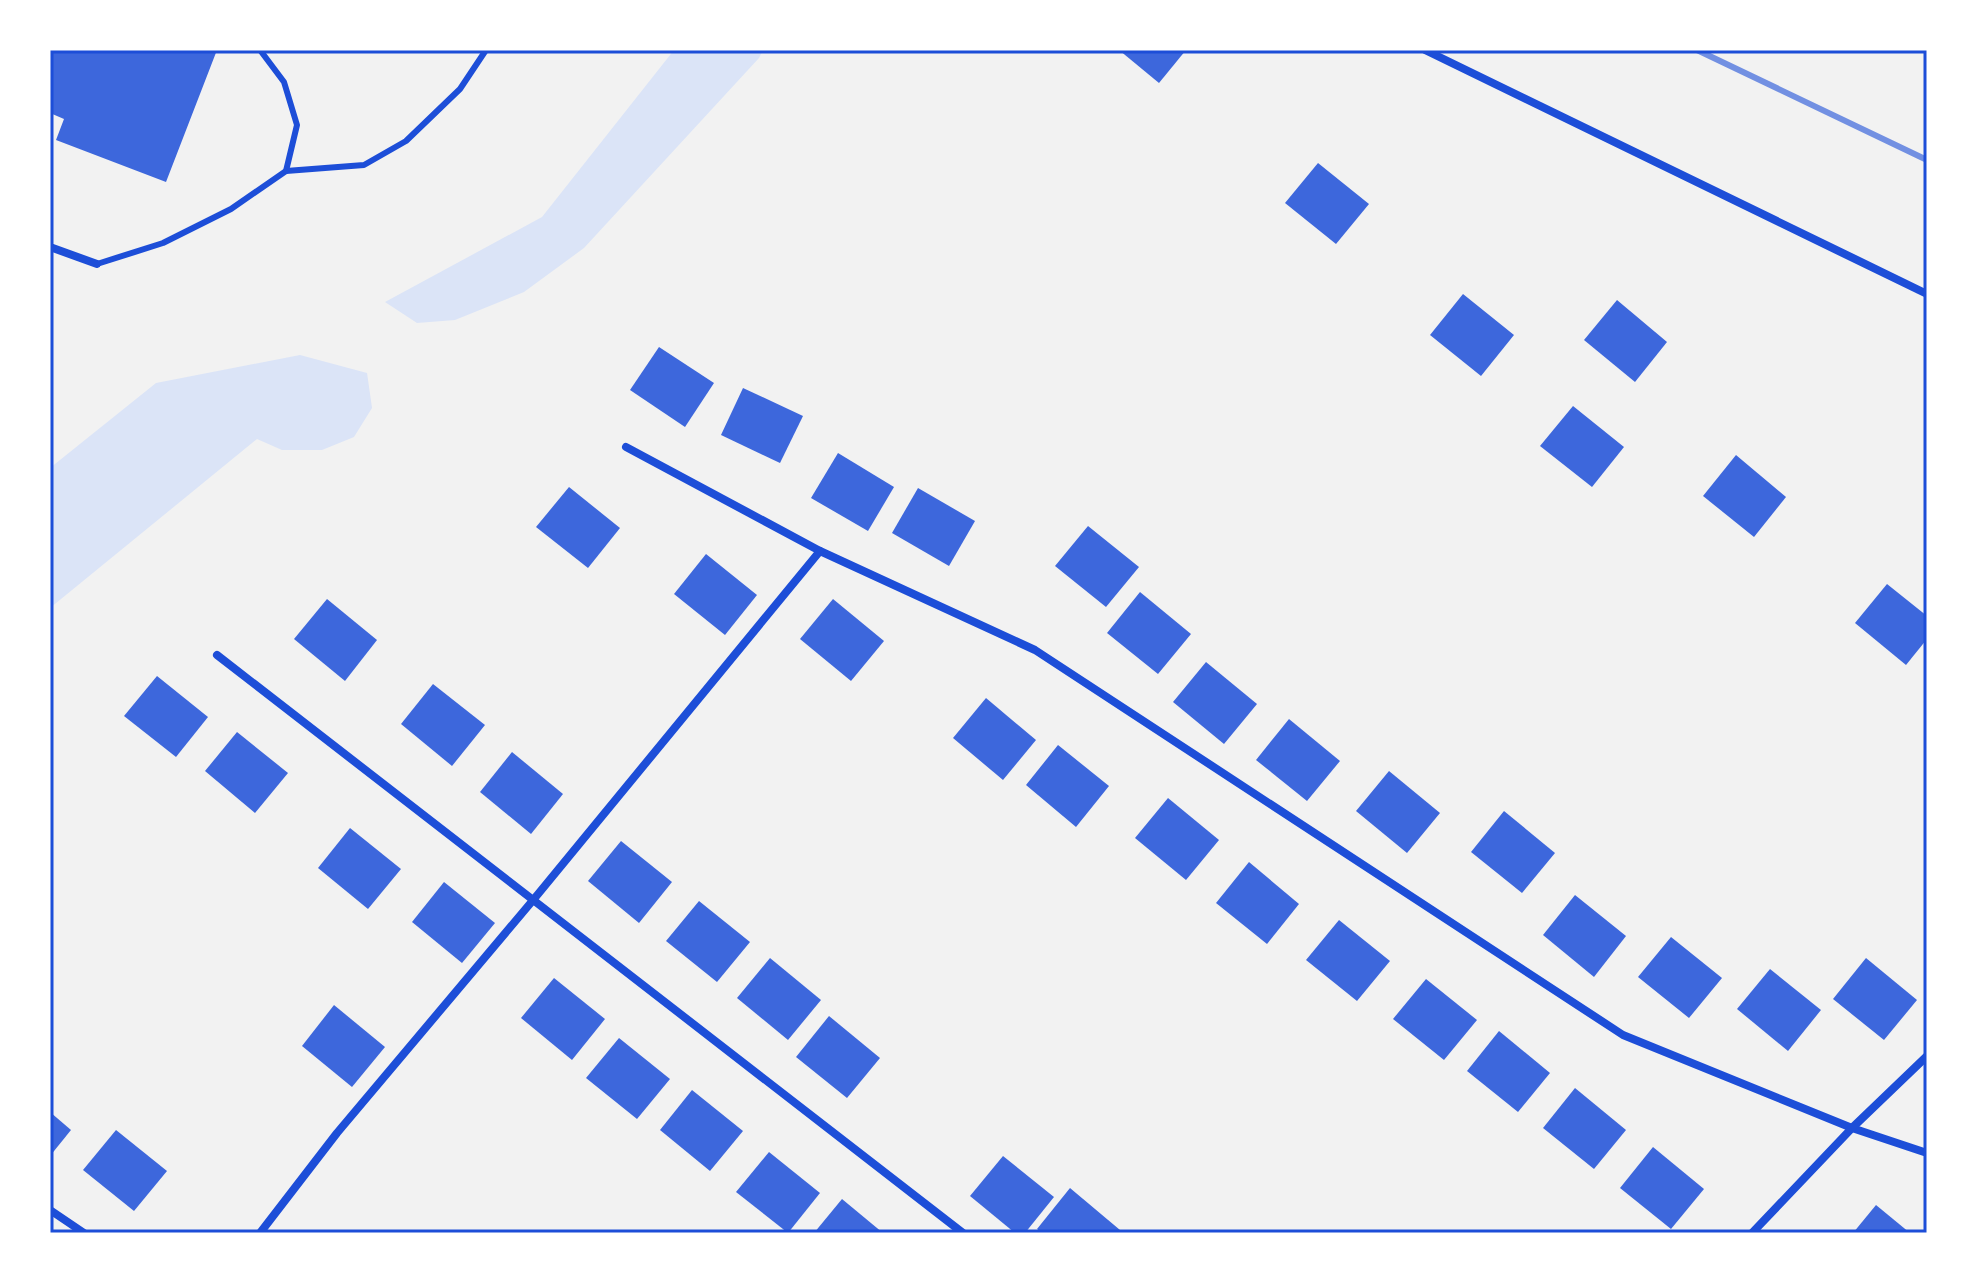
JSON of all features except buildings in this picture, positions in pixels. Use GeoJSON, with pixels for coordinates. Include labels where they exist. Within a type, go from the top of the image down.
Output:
{"type":"FeatureCollection","features":[{"type":"Feature","properties":{"kind":"street"},"geometry":{"type":"LineString","coordinates":[[1425,50],[1927,294]]}},
{"type":"Feature","properties":{"kind":"street"},"geometry":{"type":"LineString","coordinates":[[50,247],[97,264]]}},
{"type":"Feature","properties":{"kind":"street"},"geometry":{"type":"LineString","coordinates":[[626,447],[820,551],[1035,650],[1623,1035],[1852,1128],[1927,1153]]}},
{"type":"Feature","properties":{"kind":"street"},"geometry":{"type":"LineString","coordinates":[[260,1233],[337,1133],[820,551]]}},
{"type":"Feature","properties":{"kind":"street"},"geometry":{"type":"LineString","coordinates":[[217,655],[963,1233]]}},
{"type":"Feature","properties":{"kind":"street"},"geometry":{"type":"LineString","coordinates":[[1752,1233],[1852,1128],[1927,1056]]}},
{"type":"Feature","properties":{"kind":"street"},"geometry":{"type":"LineString","coordinates":[[50,1210],[84,1233]]}},
{"type":"Feature","properties":{"kind":"lane"},"geometry":{"type":"LineString","coordinates":[[260,50],[284,82],[297,125],[286,171]]}},
{"type":"Feature","properties":{"kind":"lane"},"geometry":{"type":"LineString","coordinates":[[97,264],[163,243],[231,209],[286,171],[364,165],[406,141],[460,89],[486,50]]}},
{"type":"Feature","properties":{"kind":"shaded area"},"geometry":{"type":"Polygon","coordinates":[[[674,50],[763,50],[584,248],[524,292],[455,320],[417,323],[385,302],[542,217],[674,50]]]}},
{"type":"Feature","properties":{"kind":"shaded area"},"geometry":{"type":"Polygon","coordinates":[[[300,355],[367,373],[372,408],[354,437],[322,450],[282,450],[257,439],[50,608],[50,468],[156,383],[300,355]]]}},
{"type":"Feature","properties":{"kind":"railway"},"geometry":{"type":"LineString","coordinates":[[1697,50],[1927,160]]}}]}
